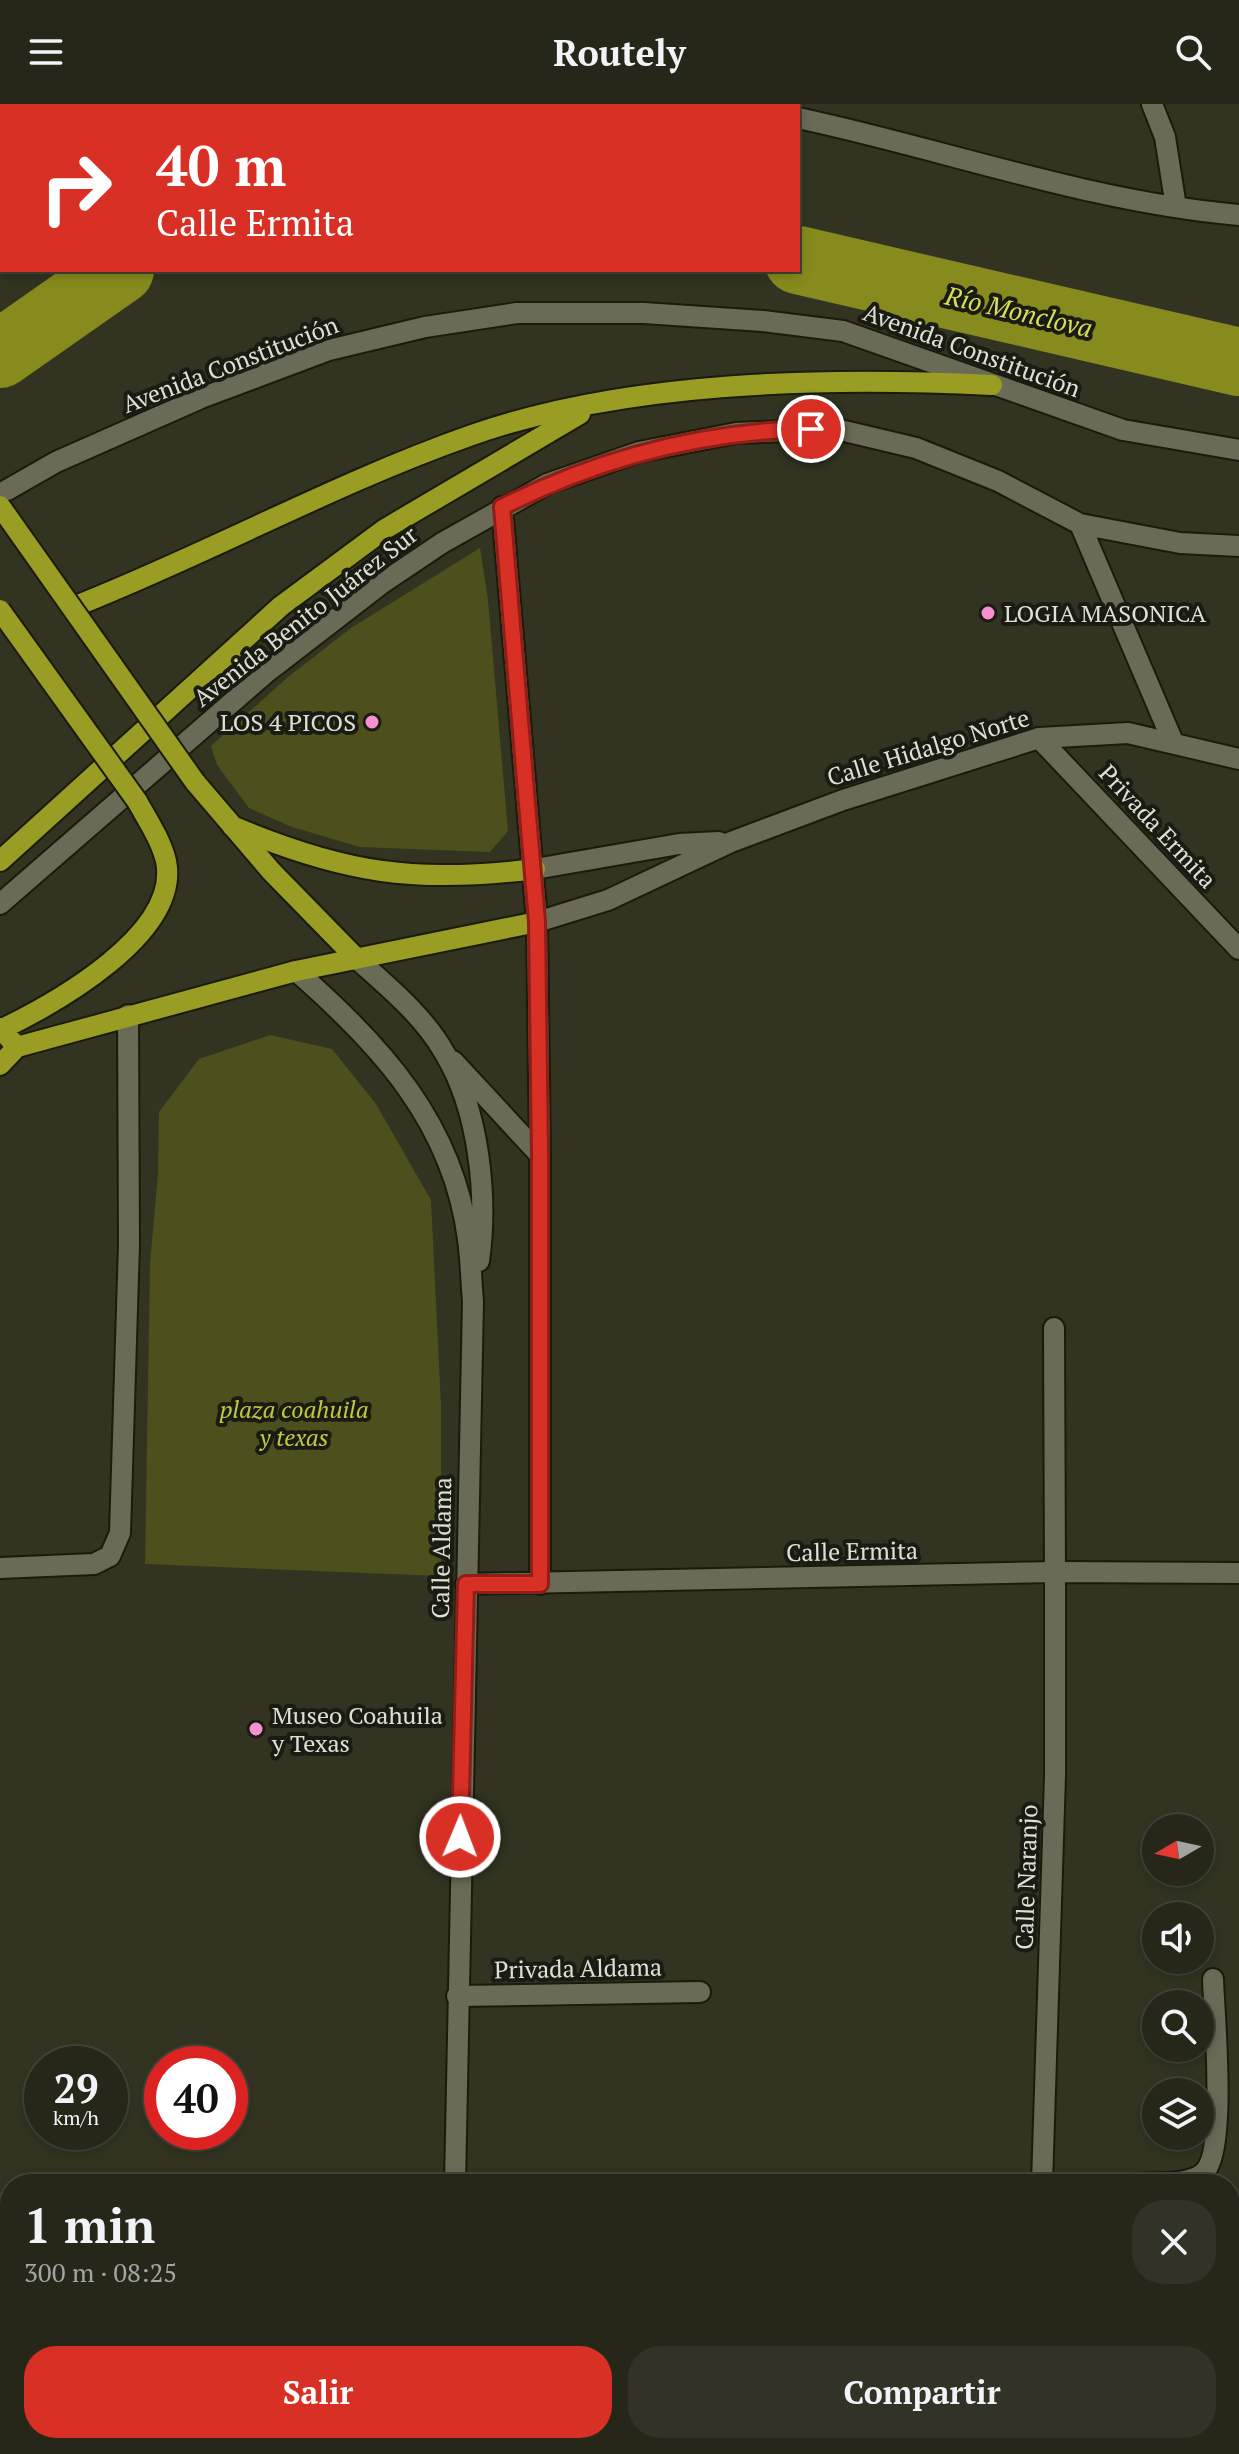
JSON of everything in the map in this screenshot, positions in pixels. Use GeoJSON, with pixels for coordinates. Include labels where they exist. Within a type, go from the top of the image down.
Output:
{"type":"FeatureCollection","features":[{"type":"Feature","properties":{"kind":"main road"},"geometry":{"type":"LineString","coordinates":[[73,607],[361,479],[473,434],[597,404],[763,385],[905,381],[992,385]]}},
{"type":"Feature","properties":{"kind":"main road"},"geometry":{"type":"LineString","coordinates":[[0,861],[281,606],[385,529],[597,404]]}},
{"type":"Feature","properties":{"kind":"main road"},"geometry":{"type":"LineString","coordinates":[[0,506],[195,782],[356,958]]}},
{"type":"Feature","properties":{"kind":"main road"},"geometry":{"type":"LineString","coordinates":[[0,610],[137,801],[166,859],[163,900],[155,915],[136,937],[97,971],[41,1010],[0,1029],[17,1047]]}},
{"type":"Feature","properties":{"kind":"main road"},"geometry":{"type":"LineString","coordinates":[[232,826],[289,850],[349,867],[410,876],[473,877],[535,869]]}},
{"type":"Feature","properties":{"kind":"main road"},"geometry":{"type":"LineString","coordinates":[[0,1065],[17,1047],[128,1015],[296,971],[537,922]]}},
{"type":"Feature","properties":{"kind":"street"},"geometry":{"type":"LineString","coordinates":[[1152,104],[1165,137],[1176,207]]}},
{"type":"Feature","properties":{"kind":"street"},"geometry":{"type":"LineString","coordinates":[[800,118],[1176,207],[1239,215]]}},
{"type":"Feature","properties":{"kind":"street","name":"Avenida Constitución"},"geometry":{"type":"LineString","coordinates":[[0,494],[56,462],[201,398],[329,350],[425,327],[517,313],[644,313],[763,321],[843,331],[1123,430],[1239,450]]}},
{"type":"Feature","properties":{"kind":"street","name":"Avenida Benito Juárez Sur"},"geometry":{"type":"LineString","coordinates":[[0,904],[267,672],[381,584],[502,507],[547,484],[639,452],[736,433],[836,429],[916,448],[998,481],[1080,524],[1180,543],[1239,546]]}},
{"type":"Feature","properties":{"kind":"street"},"geometry":{"type":"LineString","coordinates":[[502,507],[535,869],[537,922],[540,1584]]}},
{"type":"Feature","properties":{"kind":"street"},"geometry":{"type":"LineString","coordinates":[[1080,524],[1173,742]]}},
{"type":"Feature","properties":{"kind":"street","name":"Calle Hidalgo Norte"},"geometry":{"type":"LineString","coordinates":[[537,922],[608,900],[731,842],[843,800],[1039,738],[1128,733],[1239,759]]}},
{"type":"Feature","properties":{"kind":"street","name":"Privada Ermita"},"geometry":{"type":"LineString","coordinates":[[1039,738],[1239,949]]}},
{"type":"Feature","properties":{"kind":"street","name":"Calle Hidalgo Norte"},"geometry":{"type":"LineString","coordinates":[[535,869],[679,844],[731,842]]}},
{"type":"Feature","properties":{"kind":"street"},"geometry":{"type":"LineString","coordinates":[[356,958],[406,1003],[445,1052],[540,1155]]}},
{"type":"Feature","properties":{"kind":"street","name":"Calle Aldama"},"geometry":{"type":"LineString","coordinates":[[296,971],[346,1014],[390,1061],[426,1115],[452,1174],[468,1237],[473,1301],[455,2174]]}},
{"type":"Feature","properties":{"kind":"street"},"geometry":{"type":"LineString","coordinates":[[0,1568],[73,1566],[105,1560],[113,1553],[120,1533],[129,1244],[128,1015]]}},
{"type":"Feature","properties":{"kind":"street"},"geometry":{"type":"LineString","coordinates":[[445,1052],[466,1105],[480,1169],[483,1230],[473,1301]]}},
{"type":"Feature","properties":{"kind":"street","name":"Calle Naranjo"},"geometry":{"type":"LineString","coordinates":[[1042,2174],[1055,1776],[1054,1328]]}},
{"type":"Feature","properties":{"kind":"street","name":"Calle Ermita"},"geometry":{"type":"LineString","coordinates":[[466,1584],[1055,1572],[1239,1573]]}},
{"type":"Feature","properties":{"kind":"street"},"geometry":{"type":"LineString","coordinates":[[1200,2174],[1212,2162],[1218,2108],[1213,1979]]}},
{"type":"Feature","properties":{"kind":"street","name":"Privada Aldama"},"geometry":{"type":"LineString","coordinates":[[457,1996],[700,1992]]}},
{"type":"Feature","properties":{"kind":"green space"},"geometry":{"type":"Polygon","coordinates":[[[480,548],[488,600],[508,831],[490,852],[360,847],[292,827],[249,808],[217,765],[211,746],[288,677],[351,628],[480,548]]]}},
{"type":"Feature","properties":{"kind":"green space","name":"plaza coahuila y texas"},"geometry":{"type":"Polygon","coordinates":[[[270,1035],[332,1049],[376,1104],[431,1200],[441,1406],[441,1576],[145,1564],[150,1264],[158,1174],[159,1112],[199,1059],[270,1035]]]}},
{"type":"Feature","properties":{"kind":"waterway","name":"Río Monclova"},"geometry":{"type":"LineString","coordinates":[[800,260],[1239,362]]}},
{"type":"Feature","properties":{"kind":"waterway","name":"Río Monclova"},"geometry":{"type":"LineString","coordinates":[[0,354],[117,272]]}},
{"type":"Feature","properties":{"kind":"place","name":"LOGIA MASONICA"},"geometry":{"type":"Point","coordinates":[988,613]}},
{"type":"Feature","properties":{"kind":"place","name":"LOS 4 PICOS"},"geometry":{"type":"Point","coordinates":[372,722]}},
{"type":"Feature","properties":{"kind":"place","name":"Museo Coahuila y Texas"},"geometry":{"type":"Point","coordinates":[256,1729]}},
{"type":"Feature","properties":{"kind":"route"},"geometry":{"type":"LineString","coordinates":[[460,1837],[466,1584],[540,1584],[537,922],[535,869],[502,507],[547,484],[639,452],[736,433],[811,429]]}}]}
